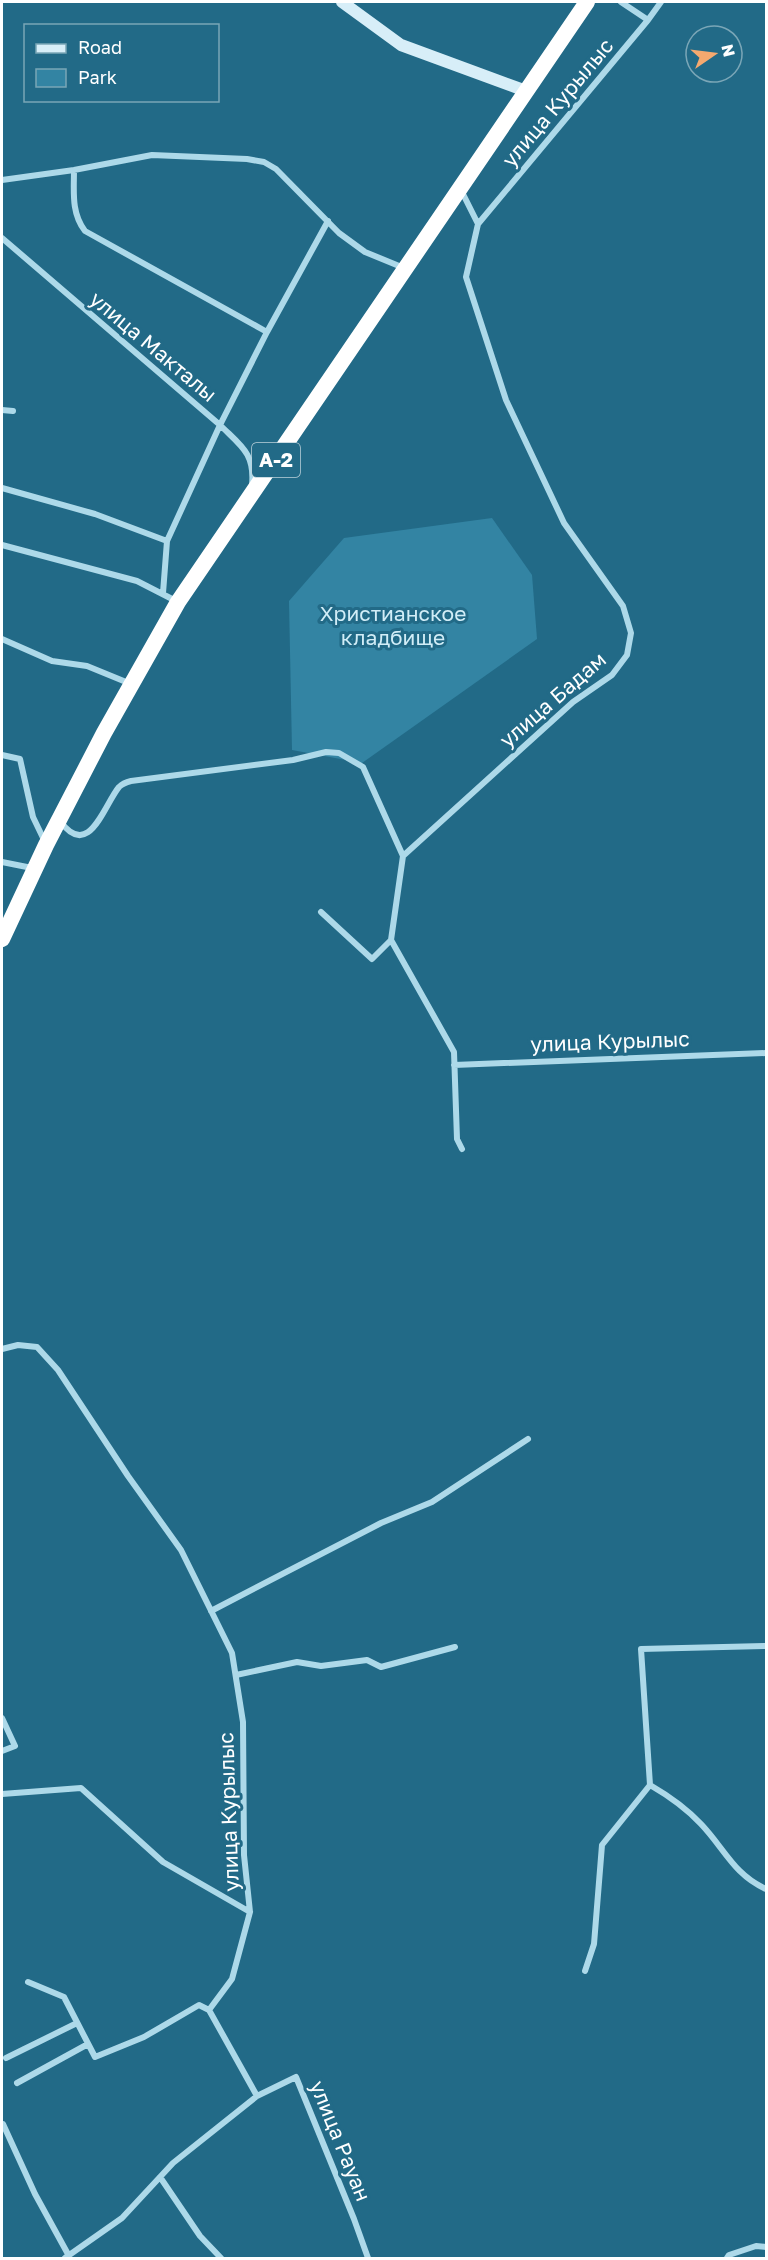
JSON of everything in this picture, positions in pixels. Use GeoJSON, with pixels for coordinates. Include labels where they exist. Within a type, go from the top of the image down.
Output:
{"type":"FeatureCollection","features":[{"type":"Feature","properties":{"kind":"highway","name":"A-2"},"geometry":{"type":"LineString","coordinates":[[2,939],[59,820],[178,602],[587,2]]}},
{"type":"Feature","properties":{"kind":"street"},"geometry":{"type":"LineString","coordinates":[[342,2],[401,45],[525,91]]}},
{"type":"Feature","properties":{"kind":"street"},"geometry":{"type":"LineString","coordinates":[[621,2],[648,20]]}},
{"type":"Feature","properties":{"kind":"street","name":"улица Курылыс"},"geometry":{"type":"LineString","coordinates":[[478,224],[661,2]]}},
{"type":"Feature","properties":{"kind":"street"},"geometry":{"type":"LineString","coordinates":[[2,180],[74,170],[152,155],[247,159],[264,162],[276,169],[339,233],[365,252],[405,268]]}},
{"type":"Feature","properties":{"kind":"street"},"geometry":{"type":"LineString","coordinates":[[74,170],[75,208],[85,231],[267,332]]}},
{"type":"Feature","properties":{"kind":"street"},"geometry":{"type":"LineString","coordinates":[[459,187],[478,224]]}},
{"type":"Feature","properties":{"kind":"street"},"geometry":{"type":"LineString","coordinates":[[163,593],[167,541],[220,425],[267,332],[328,221]]}},
{"type":"Feature","properties":{"kind":"street","name":"улица Бадам"},"geometry":{"type":"LineString","coordinates":[[403,856],[573,702],[612,675],[627,655],[631,633],[623,606],[564,523],[506,400],[466,277],[478,224]]}},
{"type":"Feature","properties":{"kind":"street","name":"улица Макталы"},"geometry":{"type":"LineString","coordinates":[[2,238],[220,425],[247,452],[253,472],[250,498]]}},
{"type":"Feature","properties":{"kind":"street"},"geometry":{"type":"LineString","coordinates":[[2,410],[14,411]]}},
{"type":"Feature","properties":{"kind":"street"},"geometry":{"type":"LineString","coordinates":[[2,488],[95,514],[167,541]]}},
{"type":"Feature","properties":{"kind":"street"},"geometry":{"type":"LineString","coordinates":[[2,545],[137,581],[178,602]]}},
{"type":"Feature","properties":{"kind":"street"},"geometry":{"type":"LineString","coordinates":[[2,639],[52,661],[87,666],[131,685]]}},
{"type":"Feature","properties":{"kind":"street"},"geometry":{"type":"LineString","coordinates":[[59,820],[66,830],[75,835],[97,826],[120,785],[131,781],[293,760],[326,752],[339,753],[363,767],[403,856],[391,940],[372,959],[321,912]]}},
{"type":"Feature","properties":{"kind":"street"},"geometry":{"type":"LineString","coordinates":[[2,755],[20,759],[33,817],[46,845]]}},
{"type":"Feature","properties":{"kind":"street"},"geometry":{"type":"LineString","coordinates":[[2,862],[35,869]]}},
{"type":"Feature","properties":{"kind":"street"},"geometry":{"type":"LineString","coordinates":[[391,940],[454,1052],[457,1138],[462,1149]]}},
{"type":"Feature","properties":{"kind":"street","name":"улица Курылыс"},"geometry":{"type":"LineString","coordinates":[[454,1065],[766,1053]]}},
{"type":"Feature","properties":{"kind":"street","name":"улица Курылыс"},"geometry":{"type":"LineString","coordinates":[[2,1349],[18,1345],[37,1347],[58,1370],[181,1550],[232,1653],[243,1722],[244,1855],[249,1912],[232,1979],[209,2010]]}},
{"type":"Feature","properties":{"kind":"street"},"geometry":{"type":"LineString","coordinates":[[211,1611],[381,1523],[432,1502],[528,1439]]}},
{"type":"Feature","properties":{"kind":"street"},"geometry":{"type":"LineString","coordinates":[[585,1971],[594,1944],[602,1845],[650,1785],[641,1649],[766,1646]]}},
{"type":"Feature","properties":{"kind":"street"},"geometry":{"type":"LineString","coordinates":[[236,1675],[297,1662],[321,1666],[367,1660],[381,1667],[455,1647]]}},
{"type":"Feature","properties":{"kind":"street"},"geometry":{"type":"LineString","coordinates":[[2,1718],[15,1746],[2,1751]]}},
{"type":"Feature","properties":{"kind":"street"},"geometry":{"type":"LineString","coordinates":[[650,1785],[674,1799],[703,1826],[731,1864],[766,1889]]}},
{"type":"Feature","properties":{"kind":"street"},"geometry":{"type":"LineString","coordinates":[[2,1794],[81,1788],[163,1862],[249,1912]]}},
{"type":"Feature","properties":{"kind":"street"},"geometry":{"type":"LineString","coordinates":[[3,2124],[67,2257],[122,2218],[173,2163],[257,2096],[209,2010],[199,2005],[144,2037],[95,2057],[64,1997],[28,1982]]}},
{"type":"Feature","properties":{"kind":"street"},"geometry":{"type":"LineString","coordinates":[[6,2058],[77,2023]]}},
{"type":"Feature","properties":{"kind":"street"},"geometry":{"type":"LineString","coordinates":[[17,2083],[88,2044]]}},
{"type":"Feature","properties":{"kind":"street","name":"улица Рауан"},"geometry":{"type":"LineString","coordinates":[[257,2096],[296,2077],[354,2218],[368,2259]]}},
{"type":"Feature","properties":{"kind":"street"},"geometry":{"type":"LineString","coordinates":[[160,2177],[201,2236],[221,2259]]}},
{"type":"Feature","properties":{"kind":"street"},"geometry":{"type":"LineString","coordinates":[[727,2259],[729,2255],[756,2246],[766,2247]]}},
{"type":"Feature","properties":{"kind":"green space","name":"Христианское кладбище"},"geometry":{"type":"Polygon","coordinates":[[[492,518],[532,575],[537,639],[362,763],[292,750],[289,601],[344,538],[492,518]]]}}]}
